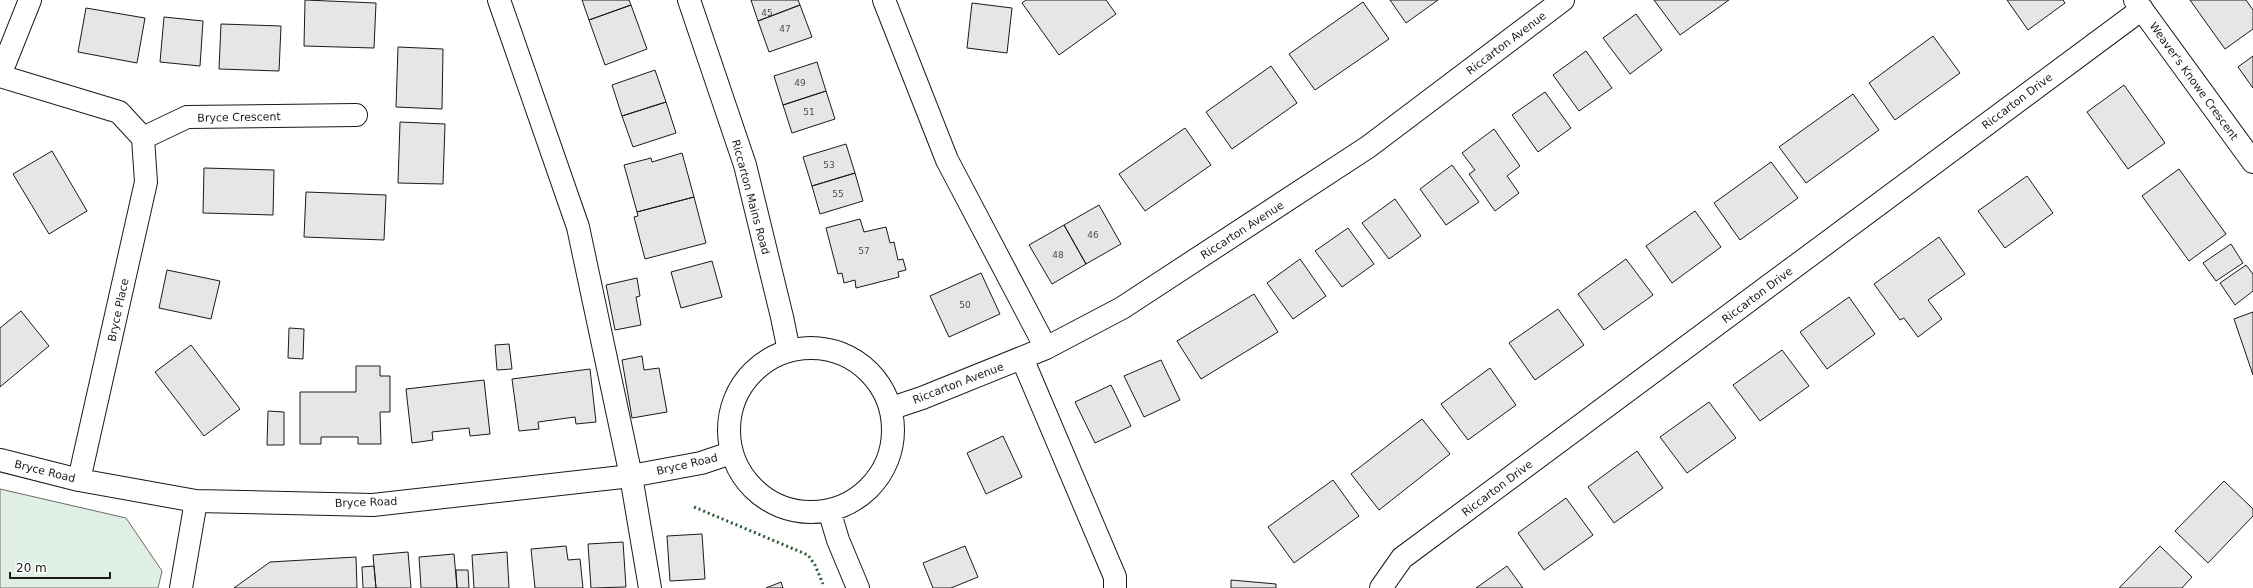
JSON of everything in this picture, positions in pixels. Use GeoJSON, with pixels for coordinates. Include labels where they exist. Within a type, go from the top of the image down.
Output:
{"type":"FeatureCollection","features":[{"type":"Feature","properties":{"kind":"street"},"geometry":{"type":"LineString","coordinates":[[30,0],[0,75],[119,112],[143,138]]}},
{"type":"Feature","properties":{"kind":"street"},"geometry":{"type":"LineString","coordinates":[[499,0],[578,227],[631,476],[650,588]]}},
{"type":"Feature","properties":{"kind":"street","name":"Riccarton Mains Road"},"geometry":{"type":"LineString","coordinates":[[689,0],[745,165],[782,317],[788,351]]}},
{"type":"Feature","properties":{"kind":"street"},"geometry":{"type":"LineString","coordinates":[[884,0],[947,160],[1046,348]]}},
{"type":"Feature","properties":{"kind":"street","name":"Riccarton Avenue"},"geometry":{"type":"LineString","coordinates":[[892,408],[922,398],[1046,348],[1122,308],[1368,147],[1563,0]]}},
{"type":"Feature","properties":{"kind":"street","name":"Weaver's Knowe Crescent"},"geometry":{"type":"LineString","coordinates":[[2138,4],[2253,162]]}},
{"type":"Feature","properties":{"kind":"street","name":"Riccarton Drive"},"geometry":{"type":"LineString","coordinates":[[1381,588],[1402,558],[2138,4]]}},
{"type":"Feature","properties":{"kind":"street","name":"Bryce Crescent"},"geometry":{"type":"LineString","coordinates":[[143,138],[187,117],[356,116]]}},
{"type":"Feature","properties":{"kind":"street","name":"Bryce Place"},"geometry":{"type":"LineString","coordinates":[[80,480],[146,182],[143,138]]}},
{"type":"Feature","properties":{"kind":"street"},"geometry":{"type":"LineString","coordinates":[[815,348],[840,354],[863,367],[881,388],[892,408],[892,437],[883,468],[873,484],[853,501],[830,510],[804,512],[786,508],[758,494],[742,476],[731,453],[729,421],[733,402],[746,379],[765,362],[788,351],[815,348]]}},
{"type":"Feature","properties":{"kind":"street"},"geometry":{"type":"LineString","coordinates":[[1022,358],[1115,577],[1116,588]]}},
{"type":"Feature","properties":{"kind":"street","name":"Bryce Road"},"geometry":{"type":"LineString","coordinates":[[0,460],[80,480],[196,501],[373,504],[631,476],[701,463],[731,453]]}},
{"type":"Feature","properties":{"kind":"street"},"geometry":{"type":"LineString","coordinates":[[182,588],[196,501]]}},
{"type":"Feature","properties":{"kind":"street"},"geometry":{"type":"LineString","coordinates":[[830,510],[838,540],[858,588]]}},
{"type":"Feature","properties":{"kind":"green space"},"geometry":{"type":"Polygon","coordinates":[[[0,489],[126,518],[162,571],[158,588],[0,588],[0,489]]]}},
{"type":"Feature","properties":{"kind":"building"},"geometry":{"type":"Polygon","coordinates":[[[305,0],[376,3],[374,48],[304,46],[305,0]]]}},
{"type":"Feature","properties":{"kind":"building"},"geometry":{"type":"Polygon","coordinates":[[[582,0],[629,0],[631,5],[589,20],[582,0]]]}},
{"type":"Feature","properties":{"kind":"building"},"geometry":{"type":"Polygon","coordinates":[[[751,0],[798,0],[800,5],[758,21],[751,0]]]}},
{"type":"Feature","properties":{"kind":"building"},"geometry":{"type":"Polygon","coordinates":[[[1026,0],[1106,0],[1116,14],[1059,55],[1022,3],[1026,0]]]}},
{"type":"Feature","properties":{"kind":"building"},"geometry":{"type":"Polygon","coordinates":[[[1390,0],[1438,0],[1406,23],[1390,0]]]}},
{"type":"Feature","properties":{"kind":"building"},"geometry":{"type":"Polygon","coordinates":[[[1654,0],[1729,0],[1680,35],[1654,0]]]}},
{"type":"Feature","properties":{"kind":"building"},"geometry":{"type":"Polygon","coordinates":[[[2007,0],[2063,0],[2065,3],[2028,30],[2007,0]]]}},
{"type":"Feature","properties":{"kind":"building"},"geometry":{"type":"Polygon","coordinates":[[[2190,0],[2246,0],[2253,10],[2253,29],[2225,49],[2190,0]]]}},
{"type":"Feature","properties":{"kind":"building"},"geometry":{"type":"Polygon","coordinates":[[[1363,2],[1389,39],[1315,90],[1289,54],[1363,2]]]}},
{"type":"Feature","properties":{"kind":"building"},"geometry":{"type":"Polygon","coordinates":[[[972,3],[1012,8],[1007,53],[967,48],[972,3]]]}},
{"type":"Feature","properties":{"kind":"building"},"geometry":{"type":"Polygon","coordinates":[[[631,5],[647,49],[605,65],[589,20],[631,5]]]}},
{"type":"Feature","properties":{"kind":"building"},"geometry":{"type":"Polygon","coordinates":[[[800,5],[812,37],[769,52],[758,21],[800,5]]]}},
{"type":"Feature","properties":{"kind":"building"},"geometry":{"type":"Polygon","coordinates":[[[86,8],[145,18],[137,63],[78,52],[86,8]]]}},
{"type":"Feature","properties":{"kind":"building"},"geometry":{"type":"Polygon","coordinates":[[[1636,14],[1662,50],[1630,74],[1603,38],[1636,14]]]}},
{"type":"Feature","properties":{"kind":"building"},"geometry":{"type":"Polygon","coordinates":[[[164,17],[203,21],[200,66],[160,62],[164,17]]]}},
{"type":"Feature","properties":{"kind":"building"},"geometry":{"type":"Polygon","coordinates":[[[221,24],[281,26],[279,71],[219,69],[221,24]]]}},
{"type":"Feature","properties":{"kind":"building"},"geometry":{"type":"Polygon","coordinates":[[[1933,36],[1960,73],[1895,120],[1869,83],[1933,36]]]}},
{"type":"Feature","properties":{"kind":"building"},"geometry":{"type":"Polygon","coordinates":[[[398,47],[443,49],[442,109],[396,107],[398,47]]]}},
{"type":"Feature","properties":{"kind":"building"},"geometry":{"type":"Polygon","coordinates":[[[1586,51],[1612,88],[1579,111],[1553,75],[1586,51]]]}},
{"type":"Feature","properties":{"kind":"building"},"geometry":{"type":"Polygon","coordinates":[[[2253,56],[2253,88],[2238,67],[2253,56]]]}},
{"type":"Feature","properties":{"kind":"building"},"geometry":{"type":"Polygon","coordinates":[[[817,62],[826,91],[783,105],[774,76],[817,62]]]}},
{"type":"Feature","properties":{"kind":"building"},"geometry":{"type":"Polygon","coordinates":[[[1271,66],[1297,103],[1232,149],[1206,112],[1271,66]]]}},
{"type":"Feature","properties":{"kind":"building"},"geometry":{"type":"Polygon","coordinates":[[[655,70],[666,102],[622,116],[612,85],[655,70]]]}},
{"type":"Feature","properties":{"kind":"building"},"geometry":{"type":"Polygon","coordinates":[[[2124,85],[2165,143],[2128,169],[2087,112],[2124,85]]]}},
{"type":"Feature","properties":{"kind":"building"},"geometry":{"type":"Polygon","coordinates":[[[826,91],[835,119],[792,133],[783,105],[826,91]]]}},
{"type":"Feature","properties":{"kind":"building"},"geometry":{"type":"Polygon","coordinates":[[[1545,92],[1571,128],[1538,152],[1512,115],[1545,92]]]}},
{"type":"Feature","properties":{"kind":"building"},"geometry":{"type":"Polygon","coordinates":[[[1853,94],[1879,130],[1806,183],[1779,147],[1853,94]]]}},
{"type":"Feature","properties":{"kind":"building"},"geometry":{"type":"Polygon","coordinates":[[[666,102],[676,133],[633,147],[622,116],[666,102]]]}},
{"type":"Feature","properties":{"kind":"building"},"geometry":{"type":"Polygon","coordinates":[[[400,122],[445,124],[443,184],[398,183],[400,122]]]}},
{"type":"Feature","properties":{"kind":"building"},"geometry":{"type":"Polygon","coordinates":[[[1185,128],[1211,165],[1145,211],[1119,174],[1185,128]]]}},
{"type":"Feature","properties":{"kind":"building"},"geometry":{"type":"Polygon","coordinates":[[[1494,129],[1520,166],[1507,176],[1519,193],[1495,211],[1469,174],[1475,170],[1462,153],[1494,129]]]}},
{"type":"Feature","properties":{"kind":"building"},"geometry":{"type":"Polygon","coordinates":[[[846,144],[855,173],[812,186],[803,157],[846,144]]]}},
{"type":"Feature","properties":{"kind":"building"},"geometry":{"type":"Polygon","coordinates":[[[52,151],[87,211],[49,234],[13,174],[52,151]]]}},
{"type":"Feature","properties":{"kind":"building"},"geometry":{"type":"Polygon","coordinates":[[[682,153],[694,197],[637,212],[624,165],[651,158],[652,162],[682,153]]]}},
{"type":"Feature","properties":{"kind":"building"},"geometry":{"type":"Polygon","coordinates":[[[1771,162],[1798,198],[1740,240],[1714,203],[1771,162]]]}},
{"type":"Feature","properties":{"kind":"building"},"geometry":{"type":"Polygon","coordinates":[[[1452,165],[1479,202],[1446,225],[1420,189],[1452,165]]]}},
{"type":"Feature","properties":{"kind":"building"},"geometry":{"type":"Polygon","coordinates":[[[204,168],[274,170],[273,215],[203,213],[204,168]]]}},
{"type":"Feature","properties":{"kind":"building"},"geometry":{"type":"Polygon","coordinates":[[[2179,169],[2226,234],[2189,261],[2142,196],[2179,169]]]}},
{"type":"Feature","properties":{"kind":"building"},"geometry":{"type":"Polygon","coordinates":[[[855,173],[863,201],[820,214],[812,186],[855,173]]]}},
{"type":"Feature","properties":{"kind":"building"},"geometry":{"type":"Polygon","coordinates":[[[2027,176],[2053,213],[2005,248],[1978,211],[2027,176]]]}},
{"type":"Feature","properties":{"kind":"building"},"geometry":{"type":"Polygon","coordinates":[[[306,192],[386,195],[384,240],[304,237],[306,192]]]}},
{"type":"Feature","properties":{"kind":"building"},"geometry":{"type":"Polygon","coordinates":[[[694,197],[706,243],[645,259],[634,217],[638,216],[637,212],[694,197]]]}},
{"type":"Feature","properties":{"kind":"building"},"geometry":{"type":"Polygon","coordinates":[[[1395,199],[1421,236],[1389,259],[1362,223],[1395,199]]]}},
{"type":"Feature","properties":{"kind":"building"},"geometry":{"type":"Polygon","coordinates":[[[1099,205],[1121,244],[1086,264],[1064,225],[1099,205]]]}},
{"type":"Feature","properties":{"kind":"building"},"geometry":{"type":"Polygon","coordinates":[[[1695,211],[1721,247],[1672,283],[1646,246],[1695,211]]]}},
{"type":"Feature","properties":{"kind":"building"},"geometry":{"type":"Polygon","coordinates":[[[860,219],[864,232],[886,227],[890,243],[894,242],[898,260],[903,259],[906,270],[898,272],[899,277],[856,288],[855,280],[844,283],[842,273],[838,274],[826,228],[860,219]]]}},
{"type":"Feature","properties":{"kind":"building"},"geometry":{"type":"Polygon","coordinates":[[[1064,225],[1086,264],[1052,284],[1029,245],[1064,225]]]}},
{"type":"Feature","properties":{"kind":"building"},"geometry":{"type":"Polygon","coordinates":[[[1348,228],[1374,264],[1342,287],[1315,251],[1348,228]]]}},
{"type":"Feature","properties":{"kind":"building"},"geometry":{"type":"Polygon","coordinates":[[[1939,237],[1965,274],[1928,300],[1942,319],[1918,337],[1904,318],[1900,320],[1874,284],[1939,237]]]}},
{"type":"Feature","properties":{"kind":"building"},"geometry":{"type":"Polygon","coordinates":[[[2231,244],[2243,263],[2216,281],[2203,263],[2231,244]]]}},
{"type":"Feature","properties":{"kind":"building"},"geometry":{"type":"Polygon","coordinates":[[[1300,259],[1326,296],[1293,319],[1267,283],[1300,259]]]}},
{"type":"Feature","properties":{"kind":"building"},"geometry":{"type":"Polygon","coordinates":[[[1626,259],[1653,295],[1604,330],[1578,294],[1626,259]]]}},
{"type":"Feature","properties":{"kind":"building"},"geometry":{"type":"Polygon","coordinates":[[[712,261],[722,297],[681,308],[671,272],[712,261]]]}},
{"type":"Feature","properties":{"kind":"building"},"geometry":{"type":"Polygon","coordinates":[[[2246,265],[2253,274],[2253,291],[2235,305],[2220,283],[2246,265]]]}},
{"type":"Feature","properties":{"kind":"building"},"geometry":{"type":"Polygon","coordinates":[[[167,270],[220,281],[211,319],[159,308],[167,270]]]}},
{"type":"Feature","properties":{"kind":"building"},"geometry":{"type":"Polygon","coordinates":[[[981,273],[1000,314],[949,337],[930,296],[981,273]]]}},
{"type":"Feature","properties":{"kind":"building"},"geometry":{"type":"Polygon","coordinates":[[[637,278],[640,296],[636,297],[641,325],[615,330],[606,285],[637,278]]]}},
{"type":"Feature","properties":{"kind":"building"},"geometry":{"type":"Polygon","coordinates":[[[1254,294],[1278,332],[1201,379],[1177,341],[1254,294]]]}},
{"type":"Feature","properties":{"kind":"building"},"geometry":{"type":"Polygon","coordinates":[[[1849,297],[1875,334],[1827,369],[1800,332],[1849,297]]]}},
{"type":"Feature","properties":{"kind":"building"},"geometry":{"type":"Polygon","coordinates":[[[1558,309],[1584,345],[1535,380],[1509,343],[1558,309]]]}},
{"type":"Feature","properties":{"kind":"building"},"geometry":{"type":"Polygon","coordinates":[[[21,311],[49,346],[0,387],[0,328],[21,311]]]}},
{"type":"Feature","properties":{"kind":"building"},"geometry":{"type":"Polygon","coordinates":[[[2253,312],[2253,375],[2234,319],[2253,312]]]}},
{"type":"Feature","properties":{"kind":"building"},"geometry":{"type":"Polygon","coordinates":[[[289,328],[304,329],[303,359],[288,358],[289,328]]]}},
{"type":"Feature","properties":{"kind":"building"},"geometry":{"type":"Polygon","coordinates":[[[509,344],[512,369],[497,370],[495,345],[509,344]]]}},
{"type":"Feature","properties":{"kind":"building"},"geometry":{"type":"Polygon","coordinates":[[[191,345],[240,409],[204,436],[155,372],[191,345]]]}},
{"type":"Feature","properties":{"kind":"building"},"geometry":{"type":"Polygon","coordinates":[[[1782,350],[1809,386],[1760,421],[1733,385],[1782,350]]]}},
{"type":"Feature","properties":{"kind":"building"},"geometry":{"type":"Polygon","coordinates":[[[642,356],[644,370],[659,368],[667,412],[632,418],[622,360],[642,356]]]}},
{"type":"Feature","properties":{"kind":"building"},"geometry":{"type":"Polygon","coordinates":[[[1161,360],[1180,400],[1144,417],[1124,376],[1161,360]]]}},
{"type":"Feature","properties":{"kind":"building"},"geometry":{"type":"Polygon","coordinates":[[[356,366],[380,366],[380,376],[390,376],[390,412],[380,412],[381,444],[358,444],[358,437],[321,437],[321,444],[300,444],[300,392],[356,392],[356,366]]]}},
{"type":"Feature","properties":{"kind":"building"},"geometry":{"type":"Polygon","coordinates":[[[1490,368],[1516,405],[1468,440],[1441,404],[1490,368]]]}},
{"type":"Feature","properties":{"kind":"building"},"geometry":{"type":"Polygon","coordinates":[[[590,369],[596,422],[576,424],[575,417],[538,422],[539,429],[519,431],[512,379],[590,369]]]}},
{"type":"Feature","properties":{"kind":"building"},"geometry":{"type":"Polygon","coordinates":[[[484,380],[490,434],[470,436],[469,428],[432,432],[433,440],[412,443],[406,389],[484,380]]]}},
{"type":"Feature","properties":{"kind":"building"},"geometry":{"type":"Polygon","coordinates":[[[1111,385],[1131,426],[1095,443],[1075,402],[1111,385]]]}},
{"type":"Feature","properties":{"kind":"building"},"geometry":{"type":"Polygon","coordinates":[[[1709,402],[1736,438],[1687,473],[1660,437],[1709,402]]]}},
{"type":"Feature","properties":{"kind":"building"},"geometry":{"type":"Polygon","coordinates":[[[268,411],[284,412],[284,445],[267,445],[268,411]]]}},
{"type":"Feature","properties":{"kind":"building"},"geometry":{"type":"Polygon","coordinates":[[[1422,419],[1450,454],[1379,510],[1351,474],[1422,419]]]}},
{"type":"Feature","properties":{"kind":"building"},"geometry":{"type":"Polygon","coordinates":[[[1003,436],[1022,477],[986,494],[967,453],[1003,436]]]}},
{"type":"Feature","properties":{"kind":"building"},"geometry":{"type":"Polygon","coordinates":[[[1637,451],[1663,488],[1614,523],[1588,487],[1637,451]]]}},
{"type":"Feature","properties":{"kind":"building"},"geometry":{"type":"Polygon","coordinates":[[[1333,480],[1359,516],[1294,563],[1268,527],[1333,480]]]}},
{"type":"Feature","properties":{"kind":"building"},"geometry":{"type":"Polygon","coordinates":[[[2224,481],[2253,509],[2253,516],[2208,563],[2175,531],[2224,481]]]}},
{"type":"Feature","properties":{"kind":"building"},"geometry":{"type":"Polygon","coordinates":[[[1566,498],[1593,535],[1544,570],[1518,533],[1566,498]]]}},
{"type":"Feature","properties":{"kind":"building"},"geometry":{"type":"Polygon","coordinates":[[[702,534],[705,579],[670,581],[667,536],[702,534]]]}},
{"type":"Feature","properties":{"kind":"building"},"geometry":{"type":"Polygon","coordinates":[[[623,542],[626,587],[591,588],[588,544],[623,542]]]}},
{"type":"Feature","properties":{"kind":"building"},"geometry":{"type":"Polygon","coordinates":[[[566,546],[568,560],[580,559],[583,588],[535,588],[531,549],[566,546]]]}},
{"type":"Feature","properties":{"kind":"building"},"geometry":{"type":"Polygon","coordinates":[[[965,546],[978,577],[951,588],[933,588],[923,563],[965,546]]]}},
{"type":"Feature","properties":{"kind":"building"},"geometry":{"type":"Polygon","coordinates":[[[2160,546],[2192,577],[2182,588],[2119,588],[2160,546]]]}},
{"type":"Feature","properties":{"kind":"building"},"geometry":{"type":"Polygon","coordinates":[[[408,552],[411,588],[376,588],[373,555],[408,552]]]}},
{"type":"Feature","properties":{"kind":"building"},"geometry":{"type":"Polygon","coordinates":[[[507,552],[509,588],[474,588],[472,555],[507,552]]]}},
{"type":"Feature","properties":{"kind":"building"},"geometry":{"type":"Polygon","coordinates":[[[454,554],[457,588],[421,588],[419,557],[454,554]]]}},
{"type":"Feature","properties":{"kind":"building"},"geometry":{"type":"Polygon","coordinates":[[[356,557],[357,588],[234,588],[270,562],[356,557]]]}},
{"type":"Feature","properties":{"kind":"building"},"geometry":{"type":"Polygon","coordinates":[[[374,566],[376,588],[363,588],[362,567],[374,566]]]}},
{"type":"Feature","properties":{"kind":"building"},"geometry":{"type":"Polygon","coordinates":[[[1507,566],[1523,588],[1476,588],[1507,566]]]}},
{"type":"Feature","properties":{"kind":"building"},"geometry":{"type":"Polygon","coordinates":[[[456,570],[468,570],[469,588],[457,588],[456,570]]]}},
{"type":"Feature","properties":{"kind":"building"},"geometry":{"type":"Polygon","coordinates":[[[1231,580],[1276,584],[1276,588],[1231,588],[1231,580]]]}},
{"type":"Feature","properties":{"kind":"building"},"geometry":{"type":"Polygon","coordinates":[[[781,582],[783,588],[766,588],[781,582]]]}},
{"type":"Feature","properties":{"kind":"hedge"},"geometry":{"type":"LineString","coordinates":[[694,507],[808,555],[815,565],[823,584]]}}]}
